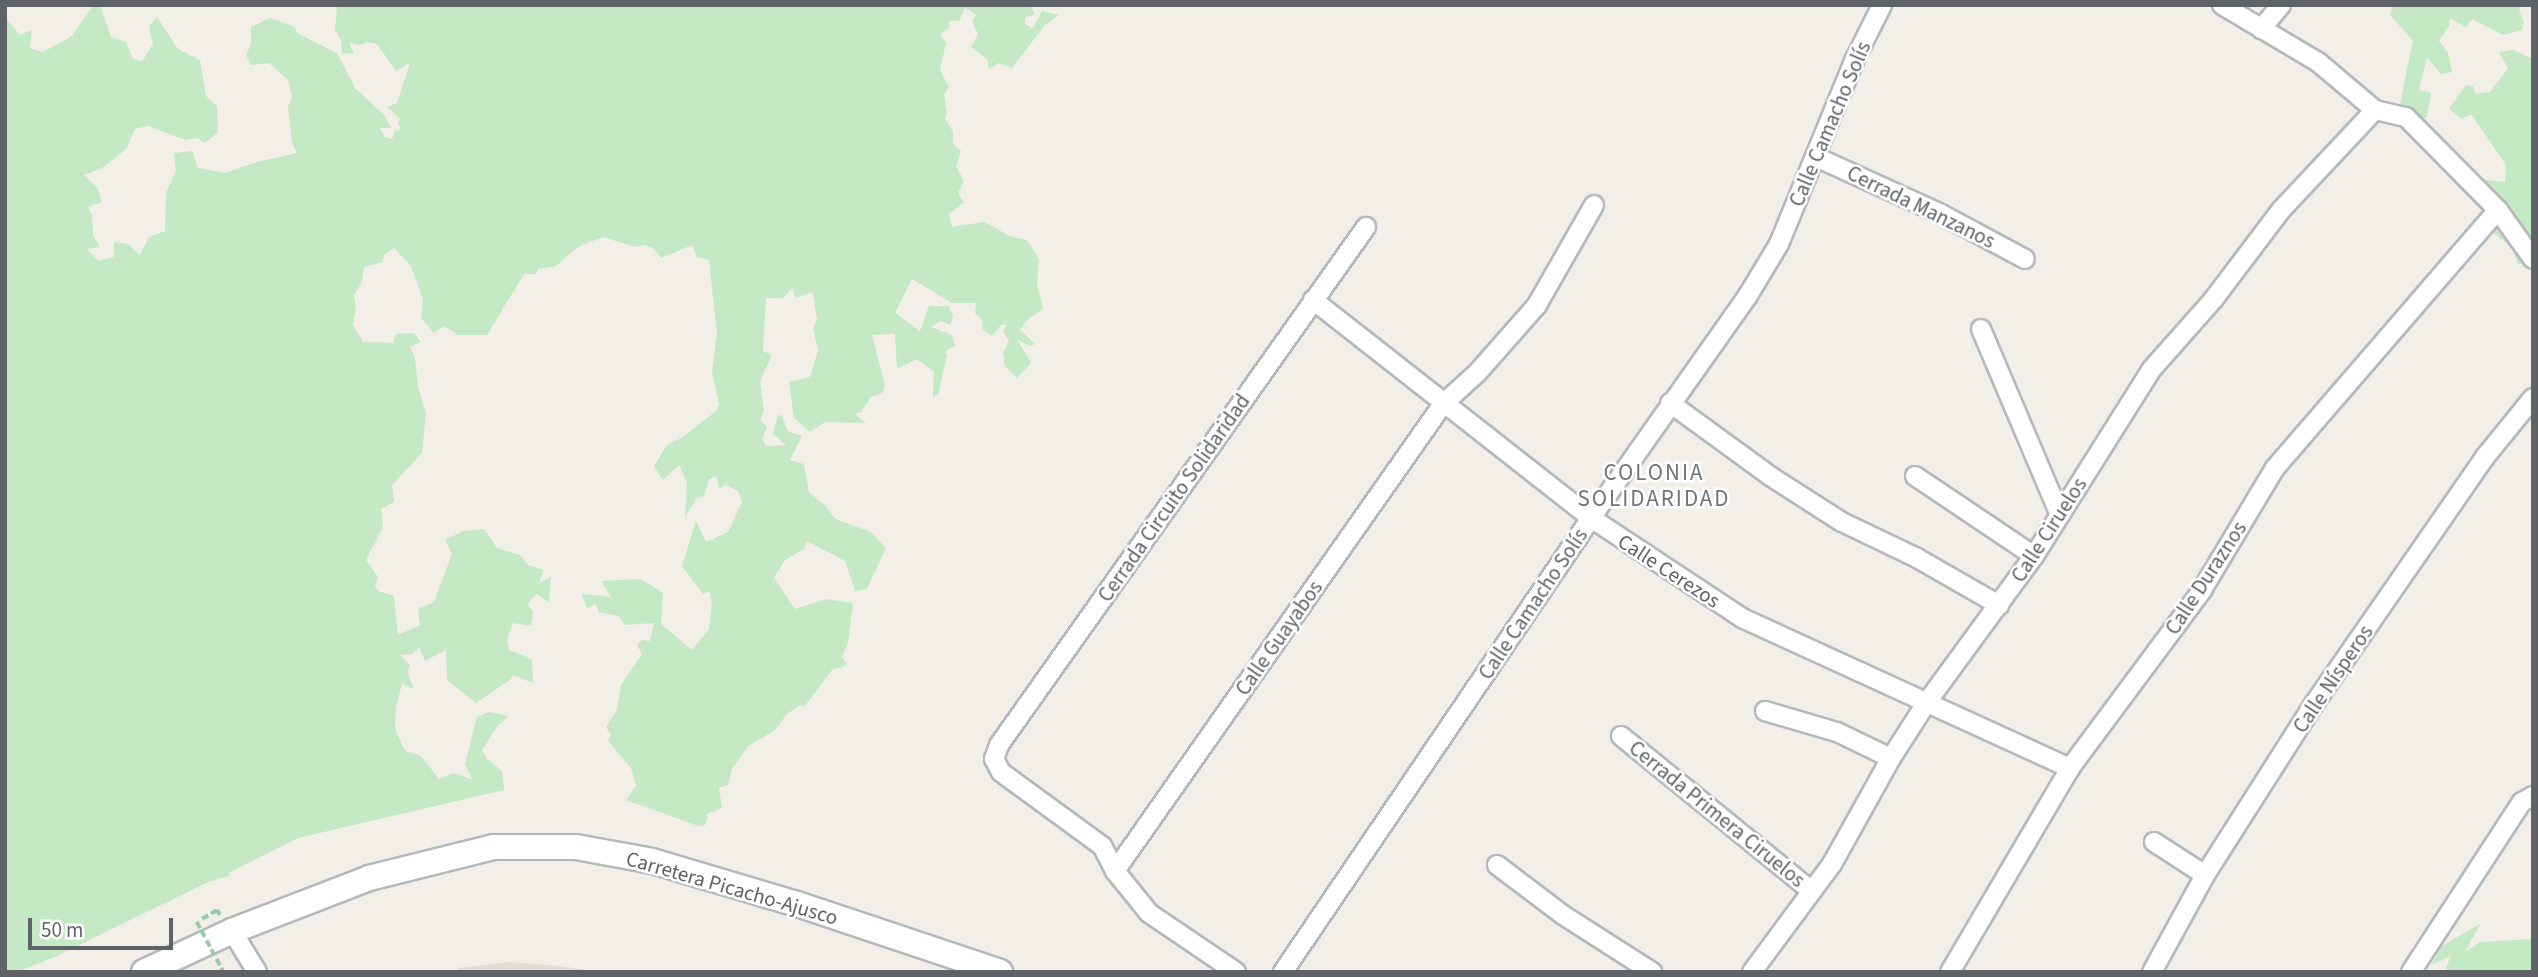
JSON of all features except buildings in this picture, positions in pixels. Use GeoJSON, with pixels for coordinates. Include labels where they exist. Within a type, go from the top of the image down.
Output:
{"type":"FeatureCollection","features":[{"type":"Feature","properties":{"kind":"main road","name":"Carretera Picacho-Ajusco"},"geometry":{"type":"LineString","coordinates":[[144,972],[232,931],[369,878],[493,847],[576,847],[652,861],[797,904],[1000,972]]}},
{"type":"Feature","properties":{"kind":"street","name":"Calle Camacho Solís"},"geometry":{"type":"LineString","coordinates":[[1283,972],[1591,518],[1725,331],[1772,254],[1816,157],[1854,61],[1882,5]]}},
{"type":"Feature","properties":{"kind":"street"},"geometry":{"type":"LineString","coordinates":[[2222,5],[2318,62],[2375,110],[2406,117],[2498,210],[2533,259]]}},
{"type":"Feature","properties":{"kind":"street"},"geometry":{"type":"LineString","coordinates":[[2261,29],[2281,5]]}},
{"type":"Feature","properties":{"kind":"street","name":"Calle Ciruelos"},"geometry":{"type":"LineString","coordinates":[[1752,972],[1832,864],[1891,758],[1927,702],[2034,556],[2151,370],[2213,300],[2281,210],[2375,110]]}},
{"type":"Feature","properties":{"kind":"street","name":"Cerrada Manzanos"},"geometry":{"type":"LineString","coordinates":[[1816,157],[1941,214],[2025,259]]}},
{"type":"Feature","properties":{"kind":"street","name":"Calle Guayabos"},"geometry":{"type":"LineString","coordinates":[[1115,871],[1443,404],[1478,372],[1537,305],[1594,205]]}},
{"type":"Feature","properties":{"kind":"street","name":"Calle Duraznos"},"geometry":{"type":"LineString","coordinates":[[1950,972],[2070,768],[2202,590],[2275,468],[2498,210]]}},
{"type":"Feature","properties":{"kind":"street","name":"Cerrada Circuito Solidaridad"},"geometry":{"type":"LineString","coordinates":[[1115,871],[1102,846],[1000,772],[994,759],[999,745],[1366,227]]}},
{"type":"Feature","properties":{"kind":"street","name":"Calle Cerezos"},"geometry":{"type":"LineString","coordinates":[[1313,300],[1591,518],[1742,618],[2070,768]]}},
{"type":"Feature","properties":{"kind":"street"},"geometry":{"type":"LineString","coordinates":[[1981,329],[2060,514]]}},
{"type":"Feature","properties":{"kind":"street","name":"Calle Nísperos"},"geometry":{"type":"LineString","coordinates":[[2152,972],[2205,875],[2314,704],[2485,457],[2533,398]]}},
{"type":"Feature","properties":{"kind":"street"},"geometry":{"type":"LineString","coordinates":[[1671,403],[1770,476],[1842,523],[1917,558],[1999,605]]}},
{"type":"Feature","properties":{"kind":"street"},"geometry":{"type":"LineString","coordinates":[[1915,476],[2034,556]]}},
{"type":"Feature","properties":{"kind":"street"},"geometry":{"type":"LineString","coordinates":[[1765,711],[1837,732],[1891,758]]}},
{"type":"Feature","properties":{"kind":"street","name":"Cerrada Primera Ciruelos"},"geometry":{"type":"LineString","coordinates":[[1622,736],[1812,891]]}},
{"type":"Feature","properties":{"kind":"street"},"geometry":{"type":"LineString","coordinates":[[2411,972],[2527,799]]}},
{"type":"Feature","properties":{"kind":"street"},"geometry":{"type":"LineString","coordinates":[[2154,842],[2205,875]]}},
{"type":"Feature","properties":{"kind":"street"},"geometry":{"type":"LineString","coordinates":[[1497,865],[1563,915],[1652,972]]}},
{"type":"Feature","properties":{"kind":"street"},"geometry":{"type":"LineString","coordinates":[[1115,871],[1150,913],[1236,972]]}},
{"type":"Feature","properties":{"kind":"street"},"geometry":{"type":"LineString","coordinates":[[232,931],[257,972]]}},
{"type":"Feature","properties":{"kind":"path"},"geometry":{"type":"LineString","coordinates":[[217,910],[197,922],[222,971]]}},
{"type":"Feature","properties":{"kind":"shaded area"},"geometry":{"type":"Polygon","coordinates":[[[510,962],[600,972],[461,972],[458,968],[510,962]]]}},
{"type":"Feature","properties":{"kind":"green space"},"geometry":{"type":"Polygon","coordinates":[[[93,5],[100,5],[111,37],[126,42],[133,59],[142,62],[153,44],[149,26],[157,17],[178,49],[200,60],[206,96],[217,106],[218,132],[205,143],[197,138],[185,140],[148,126],[135,129],[126,149],[102,168],[84,175],[97,188],[102,202],[88,207],[92,215],[93,235],[100,247],[87,249],[98,261],[114,257],[114,242],[128,244],[140,255],[149,237],[165,231],[166,193],[176,171],[174,153],[192,151],[198,168],[225,173],[297,153],[292,143],[288,106],[292,97],[288,80],[269,63],[251,65],[246,55],[251,44],[251,27],[270,18],[295,27],[297,33],[337,53],[355,88],[384,115],[391,128],[380,128],[385,137],[392,139],[395,131],[401,129],[398,123],[400,119],[387,107],[397,103],[410,63],[396,71],[377,44],[367,42],[360,45],[349,43],[354,53],[342,54],[341,40],[335,30],[337,5],[1030,5],[1035,14],[1025,18],[1025,24],[1033,28],[1042,11],[1059,15],[1045,25],[1012,68],[999,63],[989,69],[987,59],[971,47],[978,34],[972,21],[976,14],[965,8],[959,21],[949,21],[949,28],[940,34],[946,43],[940,70],[949,87],[944,94],[947,113],[945,118],[953,132],[953,144],[961,151],[956,166],[964,181],[958,193],[964,202],[949,214],[952,227],[984,222],[1012,237],[1027,240],[1039,259],[1037,284],[1043,309],[1026,321],[1020,330],[1035,344],[1030,346],[1017,339],[1031,363],[1017,378],[1005,366],[1003,353],[1009,341],[1003,331],[1007,324],[1001,325],[992,336],[983,330],[982,320],[975,313],[976,303],[952,303],[912,279],[895,313],[920,331],[929,306],[949,306],[953,317],[950,325],[941,321],[931,327],[952,335],[955,346],[945,351],[947,356],[938,394],[933,397],[934,372],[917,359],[897,369],[895,334],[872,335],[885,386],[882,393],[871,397],[861,412],[855,414],[866,423],[825,422],[810,432],[794,418],[789,382],[810,377],[818,350],[813,328],[817,320],[813,292],[796,298],[792,288],[783,298],[766,298],[763,351],[772,355],[760,381],[764,411],[760,420],[767,427],[762,439],[766,446],[786,445],[773,434],[778,415],[782,416],[788,431],[802,436],[790,460],[804,464],[809,493],[825,505],[835,519],[871,532],[886,548],[867,589],[855,591],[845,561],[807,541],[804,549],[785,560],[774,578],[795,609],[826,599],[853,603],[848,643],[842,656],[847,665],[832,670],[804,707],[800,705],[787,714],[775,730],[748,746],[732,769],[728,785],[719,788],[722,808],[705,815],[708,817],[705,825],[698,826],[626,800],[636,786],[631,768],[608,741],[611,735],[606,727],[617,710],[621,685],[642,654],[637,645],[642,640],[650,641],[654,623],[625,625],[618,616],[599,612],[596,604],[587,609],[582,594],[611,597],[601,581],[641,579],[663,593],[661,624],[692,650],[709,629],[712,602],[709,591],[703,594],[682,566],[696,521],[706,542],[728,532],[742,502],[738,491],[726,485],[719,489],[717,476],[709,479],[704,496],[697,498],[685,517],[687,482],[679,465],[663,480],[654,466],[667,445],[683,437],[716,411],[719,404],[712,373],[717,333],[709,260],[697,257],[692,245],[661,258],[653,248],[645,245],[635,247],[603,237],[578,247],[556,266],[538,269],[536,274],[524,274],[487,335],[458,335],[444,326],[434,333],[421,318],[423,299],[411,266],[394,248],[384,255],[383,262],[364,267],[362,281],[354,295],[356,307],[353,325],[363,342],[393,343],[396,334],[414,333],[421,342],[410,347],[415,358],[418,387],[426,413],[422,453],[392,485],[394,502],[381,509],[383,527],[366,560],[378,577],[375,585],[378,591],[394,596],[398,635],[420,625],[418,609],[434,602],[452,554],[445,540],[463,531],[484,529],[497,548],[520,555],[528,565],[544,570],[539,583],[551,577],[549,603],[537,594],[527,604],[533,612],[531,626],[513,623],[507,640],[509,650],[532,659],[533,683],[513,675],[476,703],[447,680],[446,650],[425,661],[419,647],[413,654],[400,655],[410,665],[407,672],[414,689],[402,684],[396,707],[395,729],[405,751],[421,756],[439,779],[453,773],[472,779],[465,764],[477,717],[489,712],[509,716],[498,725],[482,750],[487,759],[502,771],[504,790],[298,838],[230,872],[229,876],[208,882],[57,956],[17,972],[5,972],[5,17],[20,35],[32,30],[30,48],[43,52],[72,36],[93,5]]]}},
{"type":"Feature","properties":{"kind":"green space"},"geometry":{"type":"Polygon","coordinates":[[[2394,5],[2521,5],[2519,11],[2524,21],[2522,30],[2503,35],[2472,19],[2466,27],[2450,18],[2449,26],[2439,41],[2448,53],[2452,72],[2441,74],[2427,58],[2419,90],[2431,93],[2427,117],[2417,121],[2397,118],[2413,41],[2390,15],[2394,5]]]}},
{"type":"Feature","properties":{"kind":"green space"},"geometry":{"type":"Polygon","coordinates":[[[2513,50],[2533,59],[2533,268],[2529,267],[2526,260],[2518,265],[2512,247],[2489,230],[2489,213],[2482,204],[2486,180],[2505,182],[2506,165],[2471,114],[2461,119],[2449,109],[2466,85],[2473,86],[2476,94],[2490,92],[2508,68],[2499,52],[2513,50]]]}},
{"type":"Feature","properties":{"kind":"green space"},"geometry":{"type":"Polygon","coordinates":[[[2480,924],[2465,952],[2480,942],[2533,939],[2533,972],[2444,972],[2451,956],[2431,965],[2442,946],[2480,924]]]}},
{"type":"Feature","properties":{"kind":"district","name":"COLONIA SOLIDARIDAD"},"geometry":{"type":"Point","coordinates":[1654,486]}}]}
